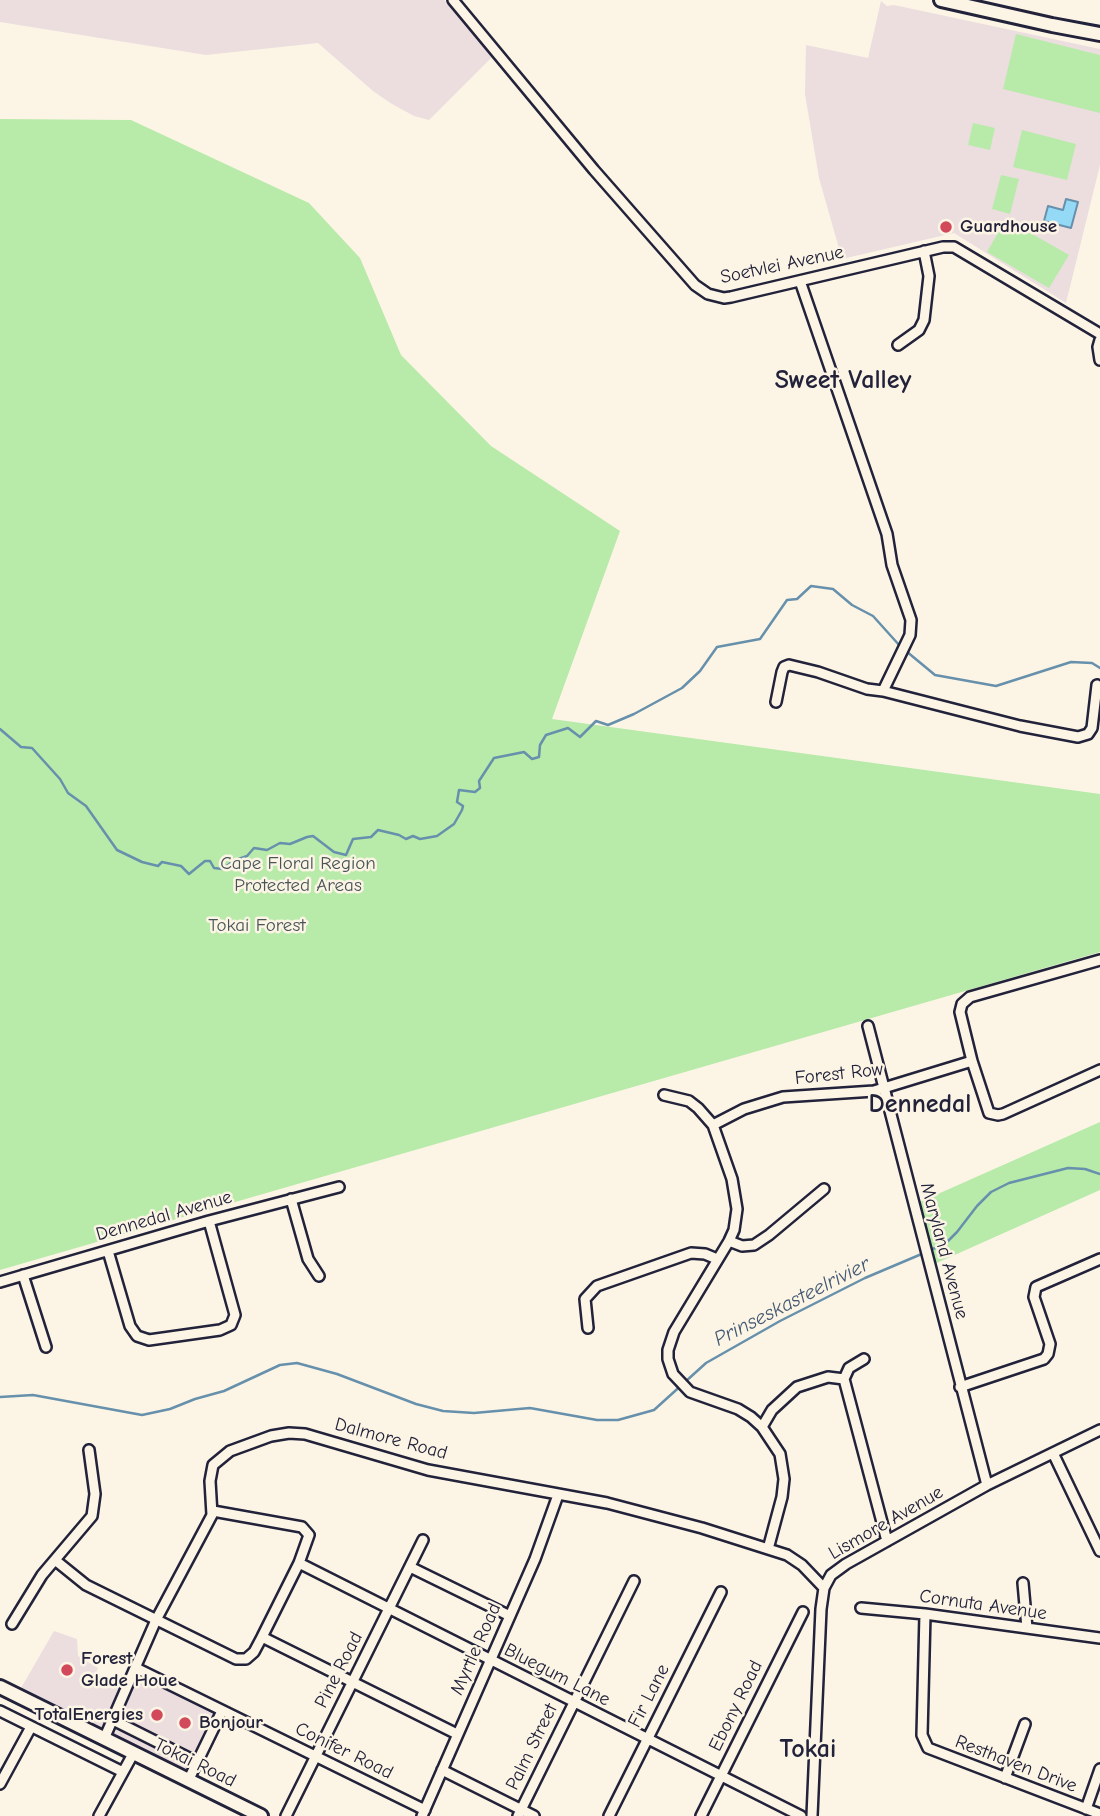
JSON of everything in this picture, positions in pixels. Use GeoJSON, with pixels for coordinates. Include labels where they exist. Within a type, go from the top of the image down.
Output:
{"type":"FeatureCollection","features":[{"type":"Feature","properties":{"kind":"main road"},"geometry":{"type":"LineString","coordinates":[[941,0],[1052,26],[1100,34]]}},
{"type":"Feature","properties":{"kind":"main road","name":"Tokai Road"},"geometry":{"type":"LineString","coordinates":[[0,1687],[256,1815]]}},
{"type":"Feature","properties":{"kind":"street","name":"Soetvlei Avenue"},"geometry":{"type":"LineString","coordinates":[[453,0],[594,170],[701,291],[724,298],[948,246],[962,251],[1100,334]]}},
{"type":"Feature","properties":{"kind":"street"},"geometry":{"type":"LineString","coordinates":[[898,345],[919,330],[924,320],[929,276],[924,251]]}},
{"type":"Feature","properties":{"kind":"street"},"geometry":{"type":"LineString","coordinates":[[800,281],[887,534],[892,565],[911,621],[910,635],[883,691]]}},
{"type":"Feature","properties":{"kind":"street"},"geometry":{"type":"LineString","coordinates":[[1100,340],[1100,360]]}},
{"type":"Feature","properties":{"kind":"street"},"geometry":{"type":"LineString","coordinates":[[776,702],[782,672],[784,667],[789,665],[818,672],[856,687],[1078,737],[1088,734],[1092,728],[1097,685]]}},
{"type":"Feature","properties":{"kind":"street"},"geometry":{"type":"LineString","coordinates":[[1100,960],[970,997],[965,1000],[960,1012],[989,1113],[998,1115],[1100,1070]]}},
{"type":"Feature","properties":{"kind":"street","name":"Maryland Avenue"},"geometry":{"type":"LineString","coordinates":[[868,1026],[987,1485]]}},
{"type":"Feature","properties":{"kind":"street","name":"Forest Row"},"geometry":{"type":"LineString","coordinates":[[713,1125],[744,1109],[783,1097],[884,1089],[972,1061]]}},
{"type":"Feature","properties":{"kind":"street"},"geometry":{"type":"LineString","coordinates":[[664,1094],[689,1101],[713,1125],[736,1195],[736,1219],[729,1241],[674,1332],[668,1350],[670,1366],[690,1392],[738,1409],[762,1427],[780,1454],[782,1497],[768,1549]]}},
{"type":"Feature","properties":{"kind":"street","name":"Dennedal Avenue"},"geometry":{"type":"LineString","coordinates":[[0,1282],[209,1221],[339,1187]]}},
{"type":"Feature","properties":{"kind":"street"},"geometry":{"type":"LineString","coordinates":[[729,1241],[754,1245],[824,1189]]}},
{"type":"Feature","properties":{"kind":"street"},"geometry":{"type":"LineString","coordinates":[[291,1199],[308,1259],[319,1276]]}},
{"type":"Feature","properties":{"kind":"street"},"geometry":{"type":"LineString","coordinates":[[108,1251],[130,1326],[137,1336],[149,1340],[220,1330],[231,1325],[235,1315],[209,1221]]}},
{"type":"Feature","properties":{"kind":"street"},"geometry":{"type":"LineString","coordinates":[[588,1328],[585,1299],[597,1286],[691,1253],[705,1254],[717,1259]]}},
{"type":"Feature","properties":{"kind":"street"},"geometry":{"type":"LineString","coordinates":[[960,1387],[1044,1359],[1050,1344],[1034,1297],[1036,1287],[1100,1259]]}},
{"type":"Feature","properties":{"kind":"street"},"geometry":{"type":"LineString","coordinates":[[23,1275],[46,1347]]}},
{"type":"Feature","properties":{"kind":"street"},"geometry":{"type":"LineString","coordinates":[[864,1359],[849,1368],[844,1379],[887,1541]]}},
{"type":"Feature","properties":{"kind":"street"},"geometry":{"type":"LineString","coordinates":[[762,1427],[772,1410],[797,1387],[828,1377],[844,1379]]}},
{"type":"Feature","properties":{"kind":"street","name":"Lismore Avenue"},"geometry":{"type":"LineString","coordinates":[[812,1816],[821,1609],[824,1588],[835,1571],[987,1485],[1100,1430]]}},
{"type":"Feature","properties":{"kind":"street","name":"Dalmore Road"},"geometry":{"type":"LineString","coordinates":[[213,1511],[209,1481],[217,1461],[230,1451],[248,1443],[289,1433],[317,1437],[428,1469],[607,1503],[768,1549],[794,1560],[824,1588]]}},
{"type":"Feature","properties":{"kind":"street"},"geometry":{"type":"LineString","coordinates":[[12,1624],[42,1575],[87,1523],[94,1511],[93,1467],[89,1450]]}},
{"type":"Feature","properties":{"kind":"street"},"geometry":{"type":"LineString","coordinates":[[1053,1453],[1100,1551]]}},
{"type":"Feature","properties":{"kind":"street","name":"Myrtle Road"},"geometry":{"type":"LineString","coordinates":[[423,1813],[535,1559],[558,1495]]}},
{"type":"Feature","properties":{"kind":"street"},"geometry":{"type":"LineString","coordinates":[[55,1560],[78,1580],[156,1620],[242,1660],[249,1657],[262,1637],[299,1563],[309,1535],[305,1528],[213,1511],[156,1620],[104,1739]]}},
{"type":"Feature","properties":{"kind":"street","name":"Pine Road"},"geometry":{"type":"LineString","coordinates":[[286,1816],[423,1540]]}},
{"type":"Feature","properties":{"kind":"street","name":"Bluegum Lane"},"geometry":{"type":"LineString","coordinates":[[299,1563],[797,1815]]}},
{"type":"Feature","properties":{"kind":"street"},"geometry":{"type":"LineString","coordinates":[[410,1567],[510,1616]]}},
{"type":"Feature","properties":{"kind":"street","name":"Palm Street"},"geometry":{"type":"LineString","coordinates":[[519,1813],[634,1581]]}},
{"type":"Feature","properties":{"kind":"street"},"geometry":{"type":"LineString","coordinates":[[1023,1583],[1027,1628]]}},
{"type":"Feature","properties":{"kind":"street","name":"Fir Lane"},"geometry":{"type":"LineString","coordinates":[[609,1816],[721,1592]]}},
{"type":"Feature","properties":{"kind":"street","name":"Cornuta Avenue"},"geometry":{"type":"LineString","coordinates":[[862,1608],[1100,1638]]}},
{"type":"Feature","properties":{"kind":"street","name":"Ebony Road"},"geometry":{"type":"LineString","coordinates":[[702,1816],[803,1612]]}},
{"type":"Feature","properties":{"kind":"street","name":"Resthaven Drive"},"geometry":{"type":"LineString","coordinates":[[925,1614],[923,1741],[934,1751],[1100,1814]]}},
{"type":"Feature","properties":{"kind":"street"},"geometry":{"type":"LineString","coordinates":[[262,1637],[457,1734]]}},
{"type":"Feature","properties":{"kind":"street","name":"Conifer Road"},"geometry":{"type":"LineString","coordinates":[[136,1668],[316,1756],[423,1813]]}},
{"type":"Feature","properties":{"kind":"street"},"geometry":{"type":"LineString","coordinates":[[188,1781],[222,1711]]}},
{"type":"Feature","properties":{"kind":"street"},"geometry":{"type":"LineString","coordinates":[[0,1712],[123,1772]]}},
{"type":"Feature","properties":{"kind":"street"},"geometry":{"type":"LineString","coordinates":[[113,1720],[197,1762]]}},
{"type":"Feature","properties":{"kind":"street"},"geometry":{"type":"LineString","coordinates":[[1005,1778],[1025,1724]]}},
{"type":"Feature","properties":{"kind":"street"},"geometry":{"type":"LineString","coordinates":[[0,1784],[31,1727]]}},
{"type":"Feature","properties":{"kind":"street"},"geometry":{"type":"LineString","coordinates":[[99,1816],[133,1754]]}},
{"type":"Feature","properties":{"kind":"street"},"geometry":{"type":"LineString","coordinates":[[1086,1809],[1100,1769]]}},
{"type":"Feature","properties":{"kind":"street"},"geometry":{"type":"LineString","coordinates":[[442,1770],[519,1813],[534,1816]]}},
{"type":"Feature","properties":{"kind":"shaded area"},"geometry":{"type":"Polygon","coordinates":[[[0,0],[444,0],[493,56],[429,120],[414,116],[373,91],[318,43],[206,55],[0,22],[0,0]]]}},
{"type":"Feature","properties":{"kind":"shaded area"},"geometry":{"type":"Polygon","coordinates":[[[881,1],[887,6],[894,5],[1100,49],[1100,165],[1066,303],[954,233],[842,259],[819,178],[805,94],[806,45],[868,58],[881,1]]]}},
{"type":"Feature","properties":{"kind":"shaded area"},"geometry":{"type":"Polygon","coordinates":[[[54,1631],[77,1639],[78,1656],[98,1668],[96,1673],[127,1687],[136,1668],[222,1711],[188,1781],[17,1695],[54,1631]]]}},
{"type":"Feature","properties":{"kind":"green space"},"geometry":{"type":"Polygon","coordinates":[[[1016,34],[1100,55],[1100,113],[1003,89],[1016,34]]]}},
{"type":"Feature","properties":{"kind":"green space","name":"Cape Floral Region Protected Areas"},"geometry":{"type":"Polygon","coordinates":[[[0,119],[131,120],[309,203],[360,258],[401,355],[491,446],[620,531],[552,719],[1100,794],[1100,952],[0,1270],[0,119]]]}},
{"type":"Feature","properties":{"kind":"green space"},"geometry":{"type":"Polygon","coordinates":[[[973,123],[995,128],[990,150],[968,145],[973,123]]]}},
{"type":"Feature","properties":{"kind":"green space"},"geometry":{"type":"Polygon","coordinates":[[[1022,130],[1076,144],[1067,180],[1013,167],[1022,130]]]}},
{"type":"Feature","properties":{"kind":"green space"},"geometry":{"type":"Polygon","coordinates":[[[1001,175],[1019,179],[1010,214],[992,209],[1001,175]]]}},
{"type":"Feature","properties":{"kind":"green space"},"geometry":{"type":"Polygon","coordinates":[[[1006,219],[1069,255],[1049,288],[987,252],[1006,219]]]}},
{"type":"Feature","properties":{"kind":"green space"},"geometry":{"type":"Polygon","coordinates":[[[1100,1122],[1100,1190],[930,1266],[913,1205],[1100,1122]]]}},
{"type":"Feature","properties":{"kind":"water"},"geometry":{"type":"Polygon","coordinates":[[[1066,199],[1078,202],[1071,228],[1044,221],[1048,206],[1063,210],[1066,199]]]}},
{"type":"Feature","properties":{"kind":"waterway"},"geometry":{"type":"LineString","coordinates":[[0,729],[21,747],[32,748],[60,779],[68,793],[86,806],[117,850],[142,862],[158,866],[162,862],[181,866],[189,874],[205,861],[210,861],[214,868],[223,869],[233,861],[247,856],[254,848],[267,850],[280,843],[290,844],[313,836],[334,852],[346,855],[353,839],[371,837],[378,830],[406,839],[413,836],[420,839],[437,836],[454,824],[462,810],[463,806],[457,802],[459,790],[475,792],[480,788],[479,781],[494,758],[524,752],[532,759],[539,757],[540,745],[546,735],[568,728],[580,737],[596,721],[608,725],[682,688],[700,671],[717,647],[760,639],[787,600],[797,599],[811,586],[833,589],[852,605],[873,616],[900,646]]}},
{"type":"Feature","properties":{"kind":"waterway"},"geometry":{"type":"LineString","coordinates":[[906,651],[935,675],[996,686],[1071,662],[1092,663],[1100,668]]}},
{"type":"Feature","properties":{"kind":"waterway","name":"Prinseskasteelrivier"},"geometry":{"type":"LineString","coordinates":[[930,1250],[945,1244],[991,1192],[1009,1183],[1068,1168],[1085,1169],[1100,1174]]}},
{"type":"Feature","properties":{"kind":"waterway","name":"Prinseskasteelrivier"},"geometry":{"type":"LineString","coordinates":[[0,1397],[33,1395],[142,1415],[170,1409],[224,1391],[280,1365],[297,1363],[443,1411],[474,1413],[530,1408],[597,1420],[618,1420],[654,1410],[706,1363],[780,1321],[865,1278],[924,1253]]}},
{"type":"Feature","properties":{"kind":"place","name":"Guardhouse"},"geometry":{"type":"Point","coordinates":[946,227]}},
{"type":"Feature","properties":{"kind":"place","name":"Forest Glade Houe"},"geometry":{"type":"Point","coordinates":[67,1670]}},
{"type":"Feature","properties":{"kind":"place","name":"TotalEnergies"},"geometry":{"type":"Point","coordinates":[157,1715]}},
{"type":"Feature","properties":{"kind":"place","name":"Bonjour"},"geometry":{"type":"Point","coordinates":[185,1723]}},
{"type":"Feature","properties":{"kind":"district","name":"Sweet Valley"},"geometry":{"type":"Point","coordinates":[843,381]}},
{"type":"Feature","properties":{"kind":"district","name":"Dennedal"},"geometry":{"type":"Point","coordinates":[920,1105]}},
{"type":"Feature","properties":{"kind":"district","name":"Tokai"},"geometry":{"type":"Point","coordinates":[808,1750]}},
{"type":"Feature","properties":{"kind":"park label","name":"Tokai Forest"},"geometry":{"type":"Point","coordinates":[257,926]}}]}
